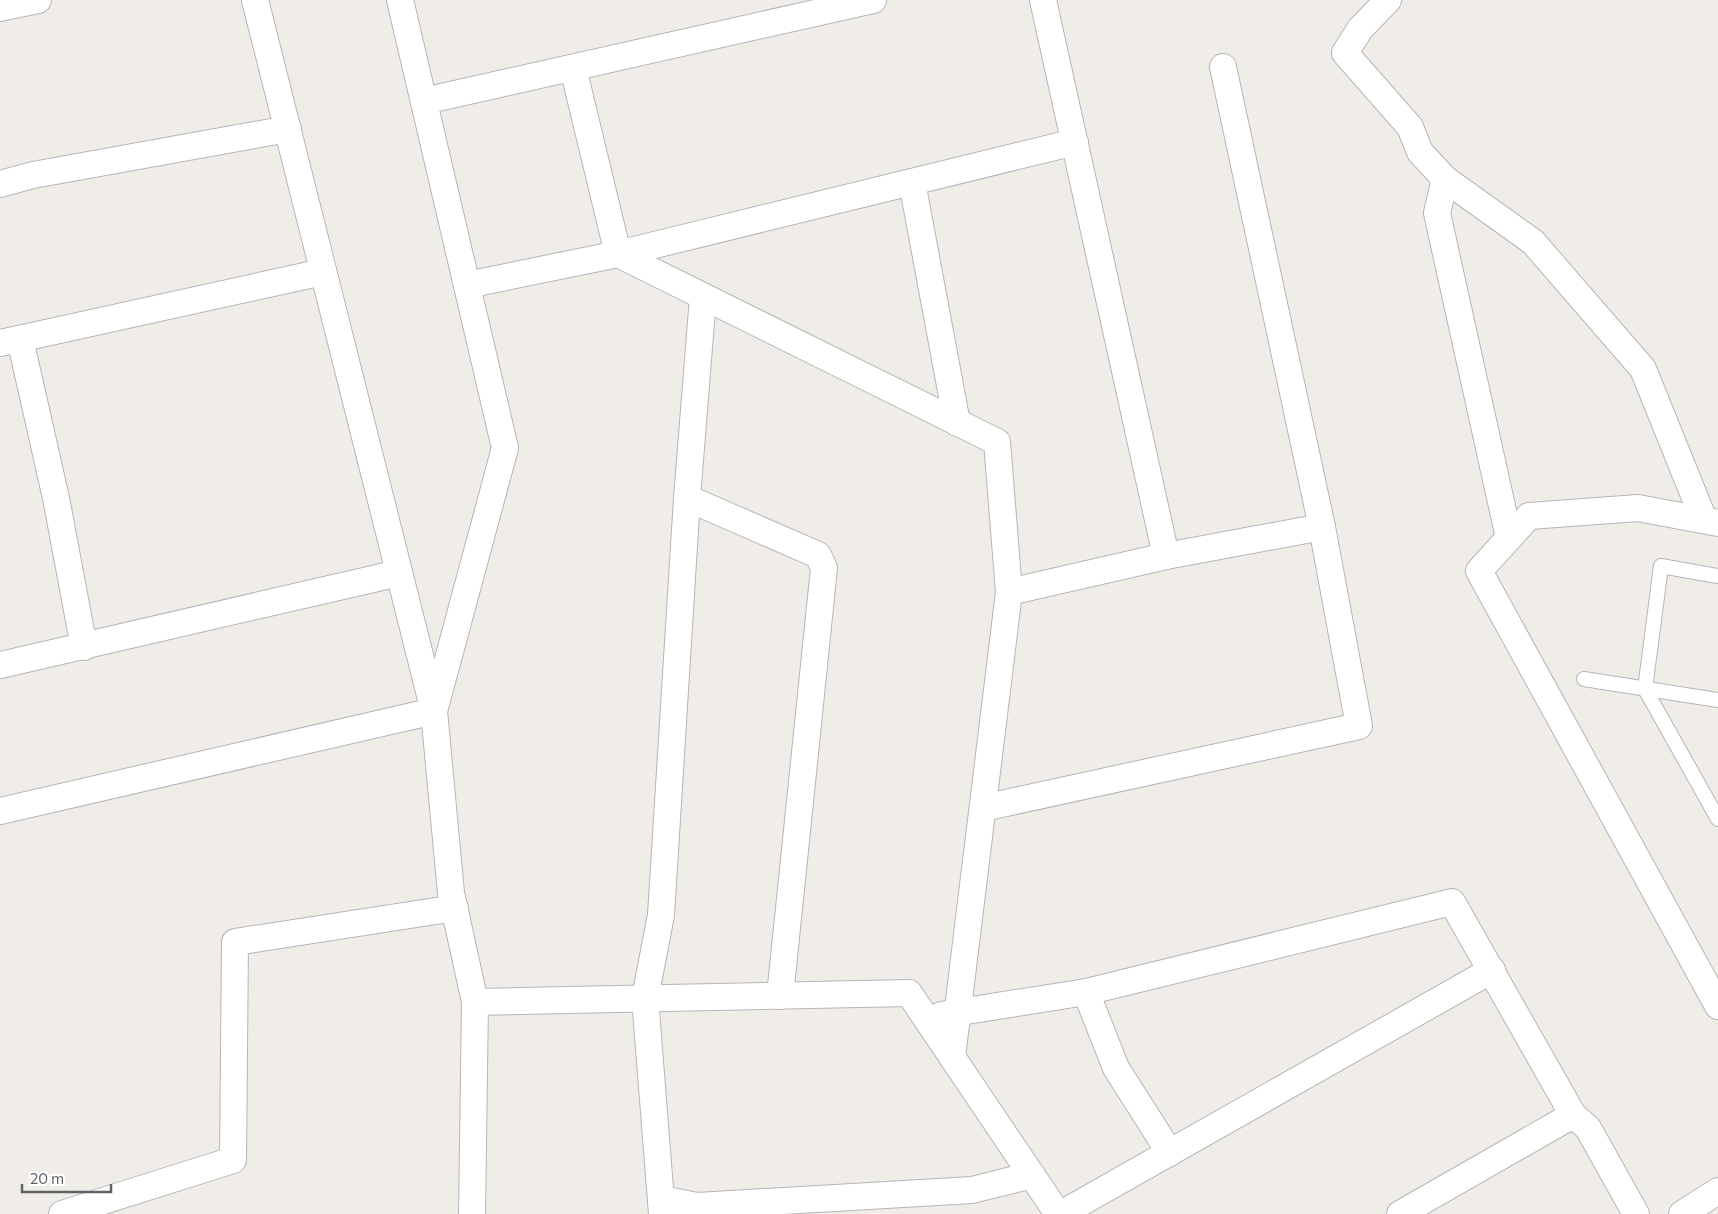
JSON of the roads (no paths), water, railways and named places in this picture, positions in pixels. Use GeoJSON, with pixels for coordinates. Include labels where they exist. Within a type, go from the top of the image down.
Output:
{"type":"FeatureCollection","features":[{"type":"Feature","properties":{"kind":"street"},"geometry":{"type":"LineString","coordinates":[[0,8],[38,0]]}},
{"type":"Feature","properties":{"kind":"street"},"geometry":{"type":"LineString","coordinates":[[255,0],[434,711],[451,893],[475,1002],[472,1214]]}},
{"type":"Feature","properties":{"kind":"street"},"geometry":{"type":"LineString","coordinates":[[400,0],[505,448],[434,711]]}},
{"type":"Feature","properties":{"kind":"street"},"geometry":{"type":"LineString","coordinates":[[424,101],[874,0]]}},
{"type":"Feature","properties":{"kind":"street"},"geometry":{"type":"LineString","coordinates":[[1043,0],[1166,556]]}},
{"type":"Feature","properties":{"kind":"street"},"geometry":{"type":"LineString","coordinates":[[1388,0],[1360,29],[1345,53],[1410,127],[1420,152],[1444,179],[1532,242],[1643,369],[1711,521]]}},
{"type":"Feature","properties":{"kind":"street"},"geometry":{"type":"LineString","coordinates":[[573,68],[618,254],[997,442],[1009,592],[952,1057]]}},
{"type":"Feature","properties":{"kind":"street"},"geometry":{"type":"LineString","coordinates":[[983,808],[1359,726],[1322,527],[1222,68]]}},
{"type":"Feature","properties":{"kind":"street"},"geometry":{"type":"LineString","coordinates":[[0,184],[33,175],[288,129]]}},
{"type":"Feature","properties":{"kind":"street"},"geometry":{"type":"LineString","coordinates":[[467,285],[618,254],[1075,142]]}},
{"type":"Feature","properties":{"kind":"street"},"geometry":{"type":"LineString","coordinates":[[1444,179],[1437,213],[1509,538]]}},
{"type":"Feature","properties":{"kind":"street"},"geometry":{"type":"LineString","coordinates":[[912,182],[957,423]]}},
{"type":"Feature","properties":{"kind":"street"},"geometry":{"type":"LineString","coordinates":[[84,647],[56,498],[10,341],[323,272]]}},
{"type":"Feature","properties":{"kind":"street"},"geometry":{"type":"LineString","coordinates":[[703,297],[687,498],[661,915],[645,998],[662,1207],[972,1190],[1032,1175]]}},
{"type":"Feature","properties":{"kind":"street"},"geometry":{"type":"LineString","coordinates":[[687,498],[818,555],[824,568],[780,996]]}},
{"type":"Feature","properties":{"kind":"street"},"geometry":{"type":"LineString","coordinates":[[1711,521],[1638,508],[1529,516],[1480,571],[1544,670],[1718,1006]]}},
{"type":"Feature","properties":{"kind":"street"},"geometry":{"type":"LineString","coordinates":[[1009,592],[1166,556],[1322,527]]}},
{"type":"Feature","properties":{"kind":"street"},"geometry":{"type":"LineString","coordinates":[[0,665],[84,647],[399,572]]}},
{"type":"Feature","properties":{"kind":"street"},"geometry":{"type":"LineString","coordinates":[[0,811],[434,711]]}},
{"type":"Feature","properties":{"kind":"street"},"geometry":{"type":"LineString","coordinates":[[926,1019],[958,1011],[1086,992],[1452,902],[1573,1114],[1588,1128],[1636,1214]]}},
{"type":"Feature","properties":{"kind":"street"},"geometry":{"type":"LineString","coordinates":[[62,1214],[233,1160],[235,942],[455,908]]}},
{"type":"Feature","properties":{"kind":"street"},"geometry":{"type":"LineString","coordinates":[[475,1002],[909,993],[1059,1214],[1492,970]]}},
{"type":"Feature","properties":{"kind":"street"},"geometry":{"type":"LineString","coordinates":[[1086,992],[1116,1068],[1170,1153]]}},
{"type":"Feature","properties":{"kind":"street"},"geometry":{"type":"LineString","coordinates":[[1400,1214],[1573,1114]]}},
{"type":"Feature","properties":{"kind":"street"},"geometry":{"type":"LineString","coordinates":[[1682,1214],[1718,1191]]}},
{"type":"Feature","properties":{"kind":"lane"},"geometry":{"type":"LineString","coordinates":[[1718,576],[1661,566],[1645,689],[1718,819]]}},
{"type":"Feature","properties":{"kind":"lane"},"geometry":{"type":"LineString","coordinates":[[1584,679],[1718,700]]}}]}
